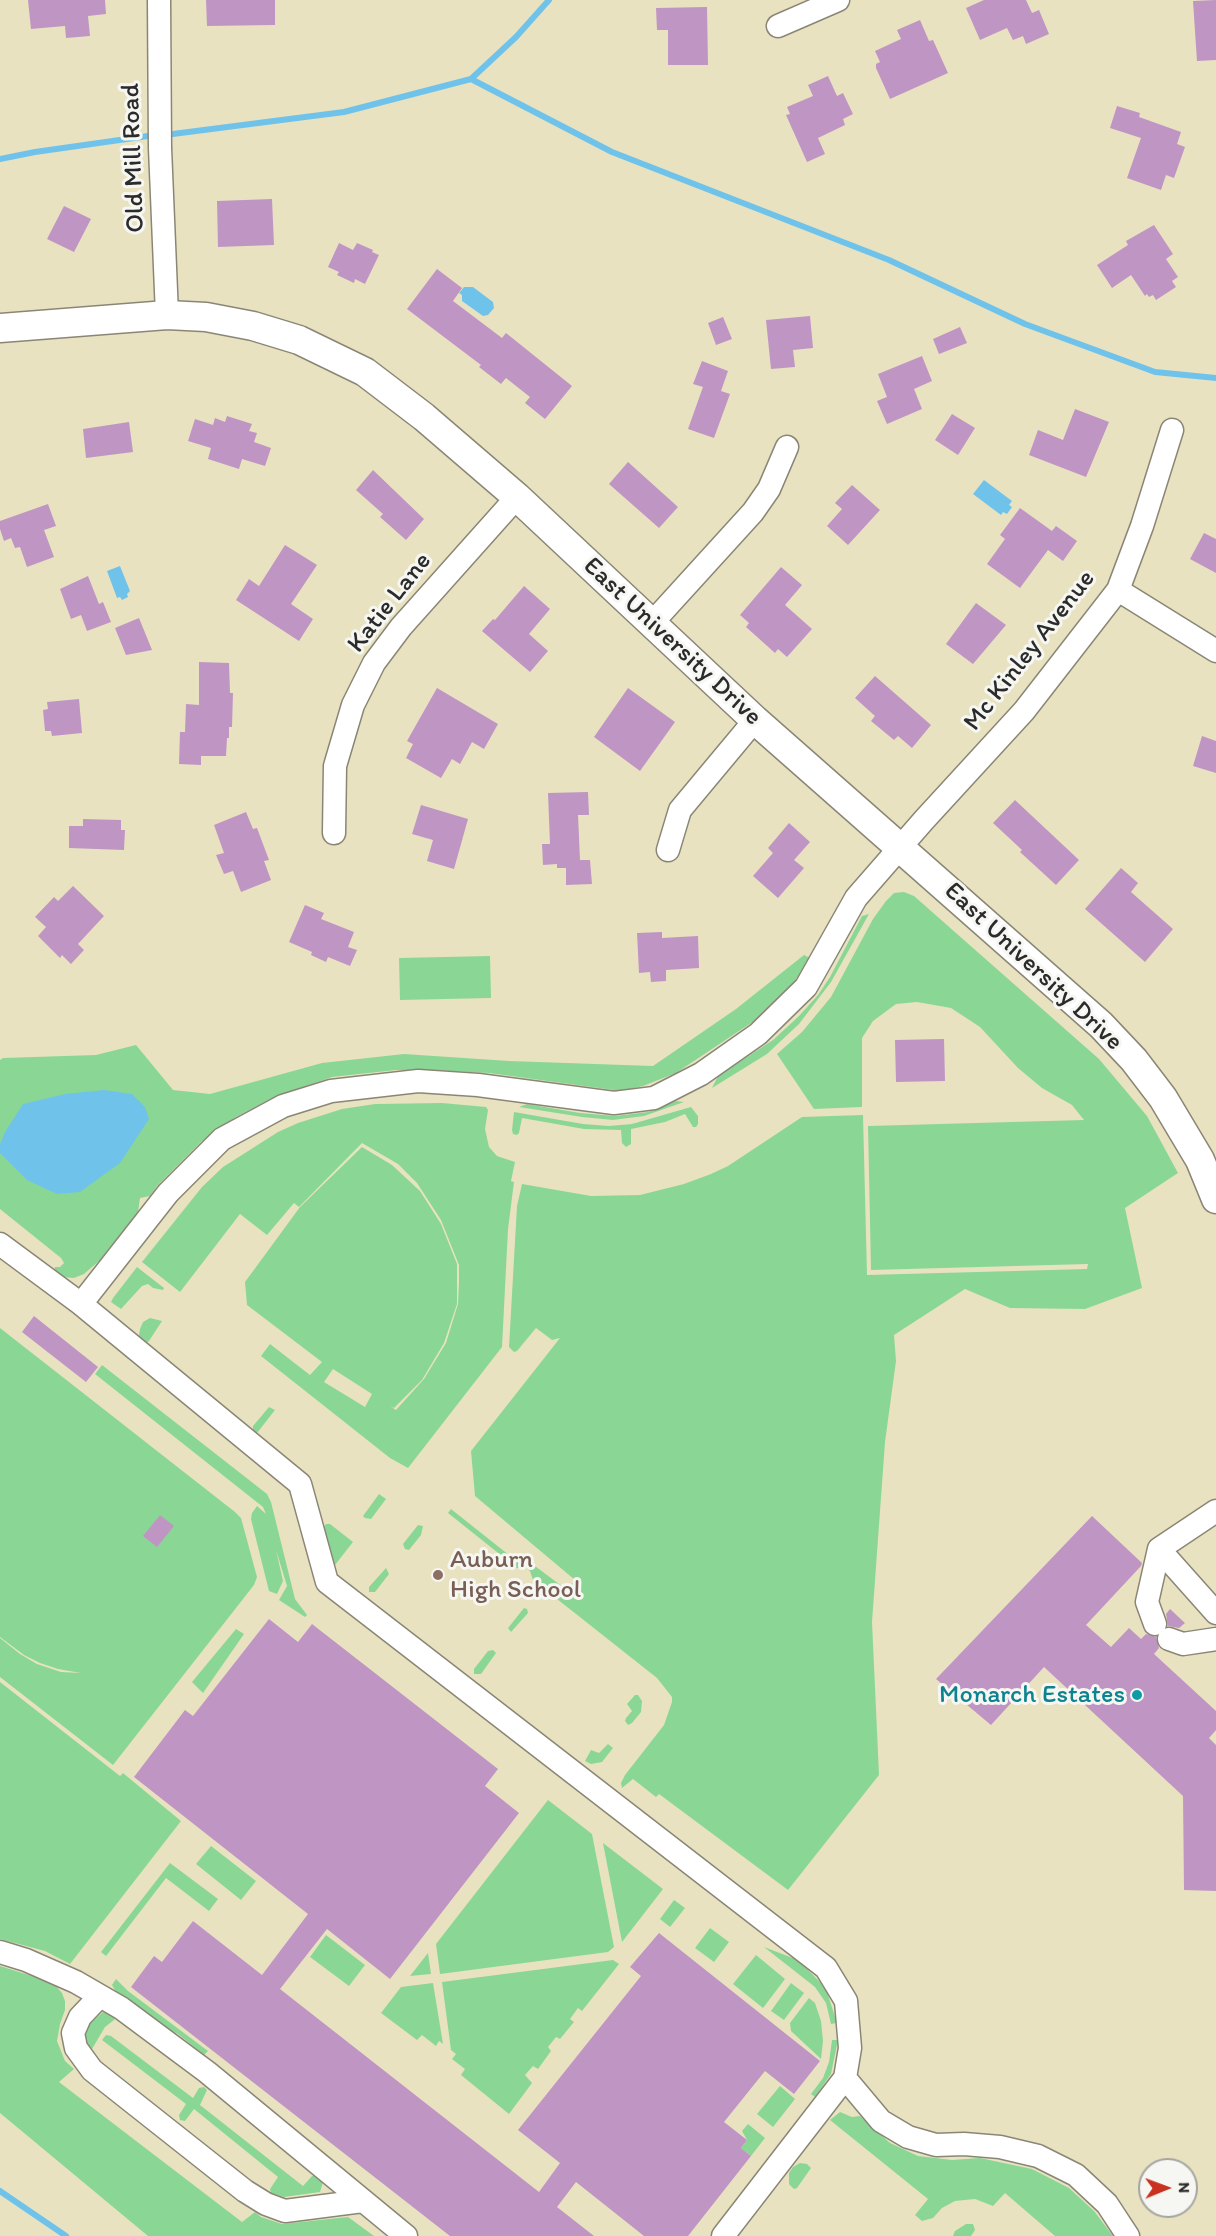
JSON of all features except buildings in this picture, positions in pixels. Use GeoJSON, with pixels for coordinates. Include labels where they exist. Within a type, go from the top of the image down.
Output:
{"type":"FeatureCollection","features":[{"type":"Feature","properties":{"kind":"main road","name":"East University Drive"},"geometry":{"type":"LineString","coordinates":[[0,328],[167,315],[206,317],[253,326],[299,340],[365,372],[424,417],[517,497],[755,720],[1101,1025],[1134,1060],[1163,1098],[1194,1149],[1216,1199]]}},
{"type":"Feature","properties":{"kind":"street","name":"Old Mill Road"},"geometry":{"type":"LineString","coordinates":[[159,0],[160,148],[167,315]]}},
{"type":"Feature","properties":{"kind":"street"},"geometry":{"type":"LineString","coordinates":[[778,26],[838,0]]}},
{"type":"Feature","properties":{"kind":"street","name":"Mc Kinley Avenue"},"geometry":{"type":"LineString","coordinates":[[81,1304],[168,1192],[222,1139],[283,1106],[331,1091],[418,1081],[478,1085],[614,1102],[654,1098],[701,1074],[758,1034],[806,987],[856,898],[1024,711],[1118,590],[1142,526],[1172,430]]}},
{"type":"Feature","properties":{"kind":"street"},"geometry":{"type":"LineString","coordinates":[[652,623],[753,512],[769,489],[787,447]]}},
{"type":"Feature","properties":{"kind":"street","name":"Katie Lane"},"geometry":{"type":"LineString","coordinates":[[334,833],[335,766],[353,705],[374,663],[401,627],[517,497]]}},
{"type":"Feature","properties":{"kind":"street"},"geometry":{"type":"LineString","coordinates":[[1118,590],[1216,651]]}},
{"type":"Feature","properties":{"kind":"street"},"geometry":{"type":"LineString","coordinates":[[668,850],[680,810],[755,720]]}},
{"type":"Feature","properties":{"kind":"street"},"geometry":{"type":"LineString","coordinates":[[0,1244],[81,1304],[300,1484],[327,1582],[826,1968],[846,2001],[850,2048],[845,2078],[723,2236]]}},
{"type":"Feature","properties":{"kind":"street"},"geometry":{"type":"LineString","coordinates":[[1216,1512],[1159,1549],[1147,1602],[1162,1632],[1183,1644],[1216,1640]]}},
{"type":"Feature","properties":{"kind":"street"},"geometry":{"type":"LineString","coordinates":[[1159,1549],[1216,1613]]}},
{"type":"Feature","properties":{"kind":"street"},"geometry":{"type":"LineString","coordinates":[[0,1952],[26,1960],[121,2007],[207,2072],[406,2236]]}},
{"type":"Feature","properties":{"kind":"street"},"geometry":{"type":"LineString","coordinates":[[100,1996],[80,2017],[73,2033],[76,2048],[92,2070],[245,2192],[266,2204],[285,2211],[363,2201]]}},
{"type":"Feature","properties":{"kind":"street"},"geometry":{"type":"LineString","coordinates":[[845,2078],[881,2121],[908,2137],[936,2145],[964,2144],[1000,2147],[1038,2156],[1076,2175],[1107,2204],[1128,2236]]}},
{"type":"Feature","properties":{"kind":"green space"},"geometry":{"type":"Polygon","coordinates":[[[904,892],[914,896],[1099,1059],[1147,1116],[1178,1173],[1125,1208],[1142,1288],[1085,1309],[1010,1308],[965,1289],[894,1335],[896,1361],[885,1442],[872,1622],[879,1775],[788,1890],[659,1794],[656,1797],[633,1779],[622,1788],[621,1783],[625,1775],[664,1725],[672,1697],[657,1678],[533,1580],[530,1571],[526,1568],[517,1568],[448,1513],[451,1509],[519,1563],[523,1557],[567,1590],[575,1580],[475,1496],[471,1451],[560,1338],[552,1340],[536,1328],[517,1351],[514,1352],[509,1347],[517,1206],[522,1184],[591,1196],[640,1195],[684,1184],[728,1166],[802,1117],[863,1115],[867,1275],[1087,1269],[1088,1264],[871,1270],[868,1126],[1084,1120],[1072,1105],[1042,1088],[1018,1068],[980,1027],[951,1008],[917,1002],[896,1004],[873,1021],[862,1038],[862,1107],[814,1109],[777,1054],[802,1032],[831,997],[873,919],[886,901],[894,893],[904,892]]]}},
{"type":"Feature","properties":{"kind":"green space"},"geometry":{"type":"Polygon","coordinates":[[[869,914],[831,982],[799,1024],[767,1054],[712,1088],[718,1076],[773,1040],[818,995],[862,916],[869,914]]]}},
{"type":"Feature","properties":{"kind":"green space"},"geometry":{"type":"Polygon","coordinates":[[[804,955],[810,958],[772,1009],[676,1073],[643,1086],[621,1091],[489,1073],[396,1070],[332,1077],[272,1098],[236,1117],[201,1142],[150,1196],[140,1198],[138,1212],[99,1261],[84,1274],[74,1278],[61,1277],[54,1273],[55,1267],[60,1267],[64,1263],[61,1258],[0,1209],[0,1060],[3,1058],[96,1055],[136,1045],[173,1090],[210,1094],[322,1063],[404,1054],[509,1061],[653,1066],[736,1009],[804,955]]]}},
{"type":"Feature","properties":{"kind":"green space"},"geometry":{"type":"Polygon","coordinates":[[[490,956],[491,998],[400,1000],[399,958],[490,956]]]}},
{"type":"Feature","properties":{"kind":"green space"},"geometry":{"type":"Polygon","coordinates":[[[676,1101],[684,1102],[644,1116],[613,1120],[519,1107],[527,1104],[615,1116],[648,1112],[676,1101]]]}},
{"type":"Feature","properties":{"kind":"green space"},"geometry":{"type":"Polygon","coordinates":[[[442,1103],[486,1107],[488,1110],[485,1129],[489,1147],[497,1156],[515,1162],[511,1181],[514,1182],[508,1229],[502,1347],[408,1468],[390,1458],[261,1356],[270,1344],[310,1375],[322,1362],[247,1305],[245,1282],[300,1207],[362,1147],[392,1165],[420,1191],[441,1224],[457,1264],[457,1304],[444,1343],[422,1380],[394,1408],[390,1406],[396,1410],[424,1379],[446,1343],[458,1304],[459,1282],[459,1265],[441,1220],[417,1183],[398,1164],[362,1143],[299,1207],[294,1203],[267,1235],[240,1214],[180,1292],[142,1262],[202,1187],[223,1167],[278,1132],[298,1123],[342,1109],[375,1104],[442,1103]],[[333,1369],[324,1382],[365,1407],[372,1394],[333,1369]]]}},
{"type":"Feature","properties":{"kind":"green space"},"geometry":{"type":"Polygon","coordinates":[[[691,1107],[698,1116],[696,1127],[693,1127],[685,1114],[665,1122],[631,1129],[631,1144],[626,1147],[622,1143],[621,1130],[584,1129],[522,1118],[519,1133],[513,1134],[512,1130],[514,1112],[583,1124],[609,1126],[632,1124],[691,1107]]]}},
{"type":"Feature","properties":{"kind":"green space"},"geometry":{"type":"Polygon","coordinates":[[[137,1267],[164,1288],[163,1290],[153,1288],[148,1284],[142,1286],[121,1309],[111,1302],[137,1267]]]}},
{"type":"Feature","properties":{"kind":"green space"},"geometry":{"type":"Polygon","coordinates":[[[150,1318],[162,1321],[145,1344],[139,1335],[140,1329],[143,1322],[150,1318]]]}},
{"type":"Feature","properties":{"kind":"green space"},"geometry":{"type":"Polygon","coordinates":[[[0,1328],[235,1512],[241,1518],[257,1577],[254,1585],[113,1765],[0,1677],[0,1638],[20,1654],[37,1664],[61,1672],[81,1673],[40,1663],[24,1655],[0,1637],[0,1328]]]}},
{"type":"Feature","properties":{"kind":"green space"},"geometry":{"type":"Polygon","coordinates":[[[102,1365],[267,1494],[271,1502],[295,1599],[307,1615],[305,1617],[279,1600],[287,1586],[276,1550],[283,1581],[277,1594],[269,1591],[251,1519],[257,1506],[266,1514],[263,1507],[95,1374],[102,1365]]]}},
{"type":"Feature","properties":{"kind":"green space"},"geometry":{"type":"Polygon","coordinates":[[[269,1407],[275,1410],[257,1433],[253,1431],[253,1426],[269,1407]]]}},
{"type":"Feature","properties":{"kind":"green space"},"geometry":{"type":"Polygon","coordinates":[[[379,1494],[386,1499],[371,1519],[365,1518],[363,1516],[379,1494]]]}},
{"type":"Feature","properties":{"kind":"green space"},"geometry":{"type":"Polygon","coordinates":[[[326,1524],[330,1524],[353,1542],[335,1565],[329,1556],[323,1528],[326,1524]]]}},
{"type":"Feature","properties":{"kind":"green space"},"geometry":{"type":"Polygon","coordinates":[[[418,1525],[423,1526],[421,1535],[409,1550],[405,1549],[403,1544],[418,1525]]]}},
{"type":"Feature","properties":{"kind":"green space"},"geometry":{"type":"Polygon","coordinates":[[[386,1568],[389,1574],[375,1592],[369,1592],[369,1587],[386,1568]]]}},
{"type":"Feature","properties":{"kind":"green space"},"geometry":{"type":"Polygon","coordinates":[[[524,1608],[528,1613],[511,1632],[508,1628],[524,1608]]]}},
{"type":"Feature","properties":{"kind":"green space"},"geometry":{"type":"Polygon","coordinates":[[[236,1629],[244,1634],[203,1693],[192,1682],[236,1629]]]}},
{"type":"Feature","properties":{"kind":"green space"},"geometry":{"type":"Polygon","coordinates":[[[493,1650],[496,1653],[481,1674],[474,1674],[474,1669],[488,1651],[493,1650]]]}},
{"type":"Feature","properties":{"kind":"green space"},"geometry":{"type":"Polygon","coordinates":[[[0,1682],[120,1776],[123,1773],[181,1821],[70,1964],[45,1951],[0,1939],[0,1682]]]}},
{"type":"Feature","properties":{"kind":"green space"},"geometry":{"type":"Polygon","coordinates":[[[635,1695],[638,1695],[642,1701],[641,1712],[628,1725],[625,1721],[632,1711],[627,1704],[635,1695]]]}},
{"type":"Feature","properties":{"kind":"green space"},"geometry":{"type":"Polygon","coordinates":[[[608,1744],[613,1748],[602,1762],[591,1764],[585,1761],[591,1750],[599,1753],[608,1744]]]}},
{"type":"Feature","properties":{"kind":"green space"},"geometry":{"type":"Polygon","coordinates":[[[548,1800],[592,1834],[614,1947],[608,1952],[440,1974],[436,1944],[548,1800]]]}},
{"type":"Feature","properties":{"kind":"green space"},"geometry":{"type":"Polygon","coordinates":[[[603,1843],[663,1889],[622,1942],[603,1843]]]}},
{"type":"Feature","properties":{"kind":"green space"},"geometry":{"type":"Polygon","coordinates":[[[211,1846],[256,1881],[241,1900],[196,1864],[211,1846]]]}},
{"type":"Feature","properties":{"kind":"green space"},"geometry":{"type":"Polygon","coordinates":[[[170,1863],[218,1899],[209,1911],[166,1878],[106,1956],[101,1952],[170,1863]]]}},
{"type":"Feature","properties":{"kind":"green space"},"geometry":{"type":"Polygon","coordinates":[[[674,1900],[685,1908],[670,1927],[660,1919],[674,1900]]]}},
{"type":"Feature","properties":{"kind":"green space"},"geometry":{"type":"Polygon","coordinates":[[[710,1928],[729,1942],[714,1962],[695,1948],[710,1928]]]}},
{"type":"Feature","properties":{"kind":"green space"},"geometry":{"type":"Polygon","coordinates":[[[326,1935],[365,1965],[349,1986],[310,1957],[326,1935]]]}},
{"type":"Feature","properties":{"kind":"green space"},"geometry":{"type":"Polygon","coordinates":[[[764,1947],[798,1960],[819,1981],[827,1992],[837,2023],[831,2024],[826,2003],[815,1987],[764,1947]]]}},
{"type":"Feature","properties":{"kind":"green space"},"geometry":{"type":"Polygon","coordinates":[[[428,1953],[431,1974],[410,1976],[428,1953]]]}},
{"type":"Feature","properties":{"kind":"green space"},"geometry":{"type":"Polygon","coordinates":[[[756,1955],[785,1979],[763,2008],[733,1984],[756,1955]]]}},
{"type":"Feature","properties":{"kind":"green space"},"geometry":{"type":"Polygon","coordinates":[[[613,1960],[619,1964],[582,2011],[578,2008],[570,2019],[574,2022],[560,2039],[556,2037],[548,2047],[551,2051],[538,2069],[533,2066],[525,2075],[532,2083],[509,2114],[461,2075],[465,2069],[452,2059],[456,2054],[451,2050],[442,1982],[613,1960]]]}},
{"type":"Feature","properties":{"kind":"green space"},"geometry":{"type":"Polygon","coordinates":[[[0,1966],[56,1986],[62,1993],[65,2010],[57,2041],[65,2061],[74,2069],[59,2082],[242,2222],[255,2212],[261,2217],[282,2224],[348,2217],[374,2236],[148,2236],[0,2113],[0,1966]]]}},
{"type":"Feature","properties":{"kind":"green space"},"geometry":{"type":"Polygon","coordinates":[[[116,1979],[128,1991],[208,2051],[204,2055],[178,2034],[156,2023],[116,1992],[112,1985],[116,1979]]]}},
{"type":"Feature","properties":{"kind":"green space"},"geometry":{"type":"Polygon","coordinates":[[[433,1983],[443,2044],[439,2041],[436,2046],[422,2035],[417,2040],[381,2013],[401,1987],[433,1983]]]}},
{"type":"Feature","properties":{"kind":"green space"},"geometry":{"type":"Polygon","coordinates":[[[791,1983],[804,1993],[784,2020],[771,2011],[791,1983]]]}},
{"type":"Feature","properties":{"kind":"green space"},"geometry":{"type":"Polygon","coordinates":[[[809,1998],[815,2003],[821,2021],[823,2041],[821,2059],[791,2031],[790,2023],[809,1998]]]}},
{"type":"Feature","properties":{"kind":"green space"},"geometry":{"type":"Polygon","coordinates":[[[103,2012],[116,2015],[114,2020],[105,2027],[92,2049],[89,2048],[86,2045],[84,2033],[103,2012]]]}},
{"type":"Feature","properties":{"kind":"green space"},"geometry":{"type":"Polygon","coordinates":[[[106,2035],[111,2036],[193,2098],[199,2088],[204,2087],[207,2090],[200,2105],[303,2186],[312,2176],[316,2175],[323,2182],[320,2192],[284,2197],[271,2193],[270,2189],[278,2177],[194,2109],[185,2121],[180,2120],[179,2115],[186,2104],[102,2040],[106,2035]]]}},
{"type":"Feature","properties":{"kind":"green space"},"geometry":{"type":"Polygon","coordinates":[[[832,2040],[838,2040],[831,2074],[815,2097],[811,2094],[823,2078],[829,2062],[832,2040]]]}},
{"type":"Feature","properties":{"kind":"green space"},"geometry":{"type":"Polygon","coordinates":[[[780,2086],[795,2099],[773,2127],[757,2114],[780,2086]]]}},
{"type":"Feature","properties":{"kind":"green space"},"geometry":{"type":"Polygon","coordinates":[[[840,2112],[852,2117],[860,2116],[890,2143],[918,2156],[952,2160],[980,2158],[1032,2169],[1069,2188],[1094,2211],[1113,2236],[1055,2236],[1005,2193],[993,2206],[975,2199],[955,2201],[942,2208],[933,2218],[922,2221],[915,2215],[928,2199],[830,2120],[840,2112]]]}},
{"type":"Feature","properties":{"kind":"green space"},"geometry":{"type":"Polygon","coordinates":[[[748,2124],[765,2138],[751,2156],[741,2148],[747,2140],[742,2131],[748,2124]]]}},
{"type":"Feature","properties":{"kind":"green space"},"geometry":{"type":"Polygon","coordinates":[[[800,2163],[807,2164],[811,2168],[794,2189],[789,2184],[789,2173],[800,2163]]]}},
{"type":"Feature","properties":{"kind":"green space"},"geometry":{"type":"Polygon","coordinates":[[[966,2224],[973,2224],[975,2230],[971,2236],[953,2236],[955,2231],[966,2224]]]}},
{"type":"Feature","properties":{"kind":"water"},"geometry":{"type":"Polygon","coordinates":[[[464,287],[473,287],[493,302],[494,308],[488,315],[483,316],[462,301],[462,295],[459,293],[464,287]]]}},
{"type":"Feature","properties":{"kind":"water"},"geometry":{"type":"Polygon","coordinates":[[[984,480],[1012,501],[1009,505],[1012,507],[1007,514],[1003,512],[1001,515],[973,494],[984,480]]]}},
{"type":"Feature","properties":{"kind":"water"},"geometry":{"type":"Polygon","coordinates":[[[120,566],[130,591],[127,594],[128,597],[122,600],[120,597],[117,598],[107,571],[120,566]]]}},
{"type":"Feature","properties":{"kind":"water"},"geometry":{"type":"Polygon","coordinates":[[[104,1090],[132,1094],[145,1107],[149,1119],[120,1163],[80,1192],[57,1194],[27,1180],[0,1153],[0,1144],[5,1132],[23,1104],[65,1094],[104,1090]]]}},
{"type":"Feature","properties":{"kind":"waterway"},"geometry":{"type":"LineString","coordinates":[[471,79],[516,37],[549,0]]}},
{"type":"Feature","properties":{"kind":"waterway"},"geometry":{"type":"LineString","coordinates":[[165,135],[344,112],[471,79],[612,152],[889,260],[1025,324],[1155,372],[1216,378]]}},
{"type":"Feature","properties":{"kind":"waterway"},"geometry":{"type":"LineString","coordinates":[[0,159],[155,135]]}},
{"type":"Feature","properties":{"kind":"waterway"},"geometry":{"type":"LineString","coordinates":[[0,2191],[66,2236]]}},
{"type":"Feature","properties":{"kind":"place","name":"Auburn High School"},"geometry":{"type":"Point","coordinates":[438,1575]}},
{"type":"Feature","properties":{"kind":"place","name":"Monarch Estates"},"geometry":{"type":"Point","coordinates":[1137,1695]}}]}
